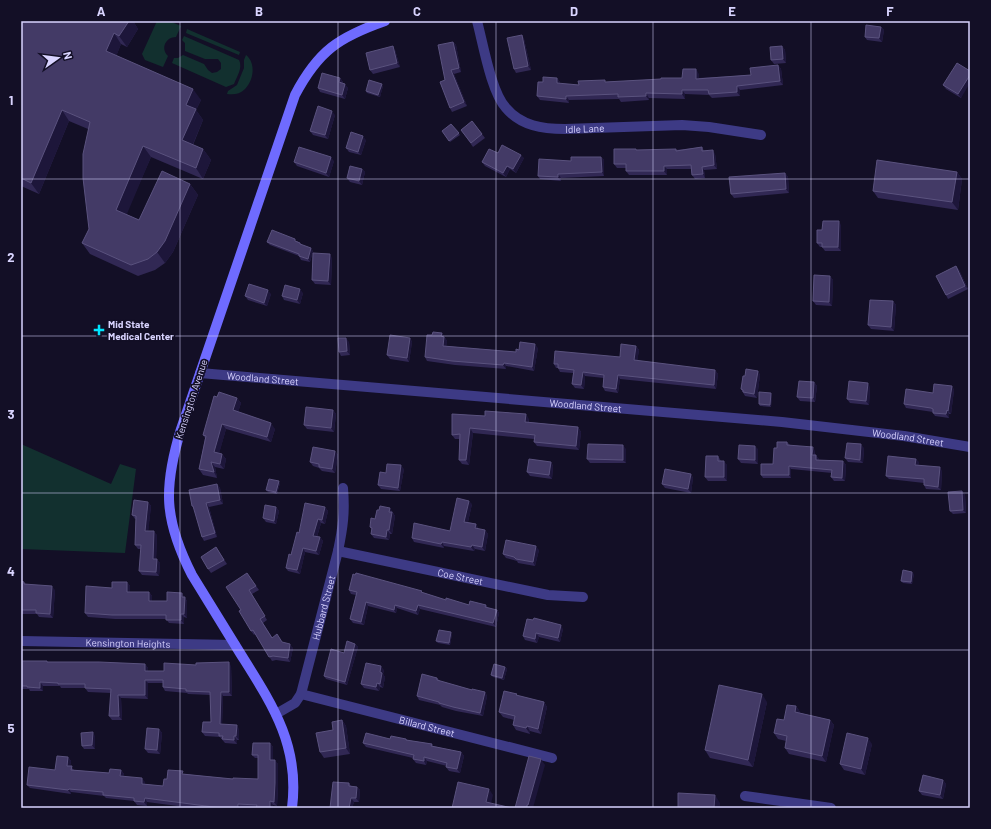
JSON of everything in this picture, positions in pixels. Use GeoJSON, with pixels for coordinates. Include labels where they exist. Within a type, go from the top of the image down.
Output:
{"type":"FeatureCollection","features":[{"type":"Feature","properties":{"kind":"main road","name":"Kensington Avenue"},"geometry":{"type":"LineString","coordinates":[[292,808],[293,776],[290,754],[285,736],[276,714],[182,556],[174,535],[170,516],[168,495],[170,472],[174,450],[286,119],[301,83],[317,60],[332,47],[348,36],[386,21]]}},
{"type":"Feature","properties":{"kind":"street","name":"Idle Lane"},"geometry":{"type":"LineString","coordinates":[[477,21],[492,78],[505,108],[516,117],[530,125],[547,129],[682,125],[709,127],[761,135]]}},
{"type":"Feature","properties":{"kind":"street","name":"Woodland Street"},"geometry":{"type":"LineString","coordinates":[[200,373],[782,422],[904,436],[970,447]]}},
{"type":"Feature","properties":{"kind":"street","name":"Hubbard Street"},"geometry":{"type":"LineString","coordinates":[[301,694],[343,528],[343,488]]}},
{"type":"Feature","properties":{"kind":"street","name":"Coe Street"},"geometry":{"type":"LineString","coordinates":[[338,551],[548,595],[583,597]]}},
{"type":"Feature","properties":{"kind":"street","name":"Kensington Heights"},"geometry":{"type":"LineString","coordinates":[[21,641],[235,645]]}},
{"type":"Feature","properties":{"kind":"street"},"geometry":{"type":"LineString","coordinates":[[276,714],[295,703],[301,694]]}},
{"type":"Feature","properties":{"kind":"street","name":"Billard Street"},"geometry":{"type":"LineString","coordinates":[[301,694],[552,758]]}},
{"type":"Feature","properties":{"kind":"street"},"geometry":{"type":"LineString","coordinates":[[745,796],[831,808]]}},
{"type":"Feature","properties":{"kind":"green space"},"geometry":{"type":"Polygon","coordinates":[[[157,21],[169,21],[181,26],[176,37],[169,39],[164,46],[164,50],[168,56],[163,67],[145,60],[142,54],[157,21]]]}},
{"type":"Feature","properties":{"kind":"green space"},"geometry":{"type":"Polygon","coordinates":[[[187,29],[240,52],[239,55],[186,33],[187,29]]]}},
{"type":"Feature","properties":{"kind":"green space"},"geometry":{"type":"Polygon","coordinates":[[[184,36],[239,60],[240,69],[234,84],[226,87],[172,63],[174,58],[178,58],[183,55],[204,64],[212,73],[221,69],[221,63],[218,59],[205,59],[185,51],[185,43],[182,40],[184,36]]]}},
{"type":"Feature","properties":{"kind":"green space"},"geometry":{"type":"Polygon","coordinates":[[[246,55],[251,62],[253,72],[250,81],[241,92],[227,94],[228,91],[237,85],[244,68],[244,60],[246,55]]]}},
{"type":"Feature","properties":{"kind":"green space"},"geometry":{"type":"Polygon","coordinates":[[[21,444],[111,484],[120,464],[136,469],[125,553],[21,549],[21,444]]]}},
{"type":"Feature","properties":{"kind":"building"},"geometry":{"type":"Polygon","coordinates":[[[21,21],[129,21],[119,36],[114,33],[106,51],[193,89],[186,105],[196,109],[182,140],[203,149],[196,168],[143,146],[116,210],[139,220],[162,171],[190,184],[165,241],[157,252],[148,259],[131,265],[82,243],[89,229],[83,178],[83,154],[90,122],[62,110],[31,183],[21,178],[21,21]]]}},
{"type":"Feature","properties":{"kind":"building"},"geometry":{"type":"Polygon","coordinates":[[[866,25],[881,27],[879,38],[865,37],[866,25]]]}},
{"type":"Feature","properties":{"kind":"building"},"geometry":{"type":"Polygon","coordinates":[[[522,35],[528,66],[514,69],[507,38],[522,35]]]}},
{"type":"Feature","properties":{"kind":"building"},"geometry":{"type":"Polygon","coordinates":[[[453,42],[459,68],[451,70],[464,102],[450,108],[440,82],[445,80],[438,45],[453,42]]]}},
{"type":"Feature","properties":{"kind":"building"},"geometry":{"type":"Polygon","coordinates":[[[393,46],[397,63],[370,70],[366,53],[393,46]]]}},
{"type":"Feature","properties":{"kind":"building"},"geometry":{"type":"Polygon","coordinates":[[[782,46],[783,59],[771,60],[770,47],[782,46]]]}},
{"type":"Feature","properties":{"kind":"building"},"geometry":{"type":"Polygon","coordinates":[[[957,63],[970,71],[970,75],[958,94],[943,85],[957,63]]]}},
{"type":"Feature","properties":{"kind":"building"},"geometry":{"type":"Polygon","coordinates":[[[778,65],[780,81],[737,86],[737,92],[709,94],[708,90],[682,90],[682,94],[646,93],[646,96],[618,97],[618,94],[566,96],[566,99],[537,96],[538,82],[543,82],[543,77],[557,78],[557,83],[579,85],[578,81],[605,80],[605,82],[682,78],[683,69],[696,69],[696,79],[751,75],[750,68],[778,65]]]}},
{"type":"Feature","properties":{"kind":"building"},"geometry":{"type":"Polygon","coordinates":[[[322,73],[340,78],[339,82],[345,84],[342,95],[318,88],[322,73]]]}},
{"type":"Feature","properties":{"kind":"building"},"geometry":{"type":"Polygon","coordinates":[[[369,80],[382,84],[378,95],[366,91],[369,80]]]}},
{"type":"Feature","properties":{"kind":"building"},"geometry":{"type":"Polygon","coordinates":[[[318,106],[332,111],[325,135],[310,131],[318,106]]]}},
{"type":"Feature","properties":{"kind":"building"},"geometry":{"type":"Polygon","coordinates":[[[472,121],[482,134],[471,143],[461,130],[472,121]]]}},
{"type":"Feature","properties":{"kind":"building"},"geometry":{"type":"Polygon","coordinates":[[[451,124],[459,133],[449,141],[442,131],[451,124]]]}},
{"type":"Feature","properties":{"kind":"building"},"geometry":{"type":"Polygon","coordinates":[[[351,132],[363,136],[358,152],[346,148],[351,132]]]}},
{"type":"Feature","properties":{"kind":"building"},"geometry":{"type":"Polygon","coordinates":[[[502,145],[521,155],[513,169],[507,166],[503,173],[482,162],[489,149],[498,153],[502,145]]]}},
{"type":"Feature","properties":{"kind":"building"},"geometry":{"type":"Polygon","coordinates":[[[299,147],[331,157],[326,173],[294,162],[299,147]]]}},
{"type":"Feature","properties":{"kind":"building"},"geometry":{"type":"Polygon","coordinates":[[[702,147],[702,151],[713,150],[714,165],[702,167],[703,174],[692,175],[691,165],[664,166],[664,171],[626,171],[626,164],[614,164],[614,149],[676,149],[676,151],[702,147]]]}},
{"type":"Feature","properties":{"kind":"building"},"geometry":{"type":"Polygon","coordinates":[[[571,157],[601,157],[602,172],[558,174],[558,177],[538,176],[539,159],[571,161],[571,157]]]}},
{"type":"Feature","properties":{"kind":"building"},"geometry":{"type":"Polygon","coordinates":[[[877,160],[957,172],[952,202],[873,191],[877,160]]]}},
{"type":"Feature","properties":{"kind":"building"},"geometry":{"type":"Polygon","coordinates":[[[350,166],[362,169],[359,181],[347,178],[350,166]]]}},
{"type":"Feature","properties":{"kind":"building"},"geometry":{"type":"Polygon","coordinates":[[[785,173],[786,189],[731,194],[729,177],[785,173]]]}},
{"type":"Feature","properties":{"kind":"building"},"geometry":{"type":"Polygon","coordinates":[[[823,221],[839,221],[838,247],[822,247],[822,243],[817,243],[817,230],[822,230],[823,221]]]}},
{"type":"Feature","properties":{"kind":"building"},"geometry":{"type":"Polygon","coordinates":[[[272,230],[295,239],[295,241],[300,244],[311,248],[308,259],[267,242],[272,230]]]}},
{"type":"Feature","properties":{"kind":"building"},"geometry":{"type":"Polygon","coordinates":[[[313,253],[330,254],[328,281],[312,280],[313,253]]]}},
{"type":"Feature","properties":{"kind":"building"},"geometry":{"type":"Polygon","coordinates":[[[956,266],[965,286],[946,295],[936,276],[956,266]]]}},
{"type":"Feature","properties":{"kind":"building"},"geometry":{"type":"Polygon","coordinates":[[[814,275],[830,276],[829,302],[813,301],[814,275]]]}},
{"type":"Feature","properties":{"kind":"building"},"geometry":{"type":"Polygon","coordinates":[[[249,284],[268,290],[264,303],[245,296],[249,284]]]}},
{"type":"Feature","properties":{"kind":"building"},"geometry":{"type":"Polygon","coordinates":[[[285,285],[300,289],[297,300],[282,296],[285,285]]]}},
{"type":"Feature","properties":{"kind":"building"},"geometry":{"type":"Polygon","coordinates":[[[870,300],[893,301],[891,327],[868,325],[870,300]]]}},
{"type":"Feature","properties":{"kind":"building"},"geometry":{"type":"Polygon","coordinates":[[[433,332],[442,333],[441,336],[444,337],[443,346],[516,352],[516,349],[519,350],[520,342],[535,344],[532,367],[504,363],[503,365],[452,361],[425,357],[427,335],[432,335],[433,332]]]}},
{"type":"Feature","properties":{"kind":"building"},"geometry":{"type":"Polygon","coordinates":[[[390,335],[410,338],[407,358],[387,355],[390,335]]]}},
{"type":"Feature","properties":{"kind":"building"},"geometry":{"type":"Polygon","coordinates":[[[338,338],[346,338],[347,351],[339,352],[338,338]]]}},
{"type":"Feature","properties":{"kind":"building"},"geometry":{"type":"Polygon","coordinates":[[[621,344],[636,346],[634,360],[715,370],[714,385],[618,375],[616,389],[603,387],[604,375],[583,372],[581,385],[572,384],[574,370],[558,368],[558,364],[554,364],[555,351],[620,357],[621,344]]]}},
{"type":"Feature","properties":{"kind":"building"},"geometry":{"type":"Polygon","coordinates":[[[746,369],[758,371],[754,394],[743,392],[741,389],[743,376],[745,376],[746,369]]]}},
{"type":"Feature","properties":{"kind":"building"},"geometry":{"type":"Polygon","coordinates":[[[799,381],[814,382],[813,398],[797,397],[799,381]]]}},
{"type":"Feature","properties":{"kind":"building"},"geometry":{"type":"Polygon","coordinates":[[[849,381],[868,383],[866,401],[847,399],[849,381]]]}},
{"type":"Feature","properties":{"kind":"building"},"geometry":{"type":"Polygon","coordinates":[[[934,384],[952,386],[948,411],[947,410],[946,414],[933,413],[933,409],[931,408],[904,404],[906,389],[933,393],[934,384]]]}},
{"type":"Feature","properties":{"kind":"building"},"geometry":{"type":"Polygon","coordinates":[[[219,392],[237,398],[233,410],[271,423],[267,437],[222,424],[214,452],[222,454],[220,464],[211,462],[214,472],[199,469],[206,436],[203,435],[214,396],[217,397],[219,392]]]}},
{"type":"Feature","properties":{"kind":"building"},"geometry":{"type":"Polygon","coordinates":[[[759,392],[771,393],[770,405],[759,404],[759,392]]]}},
{"type":"Feature","properties":{"kind":"building"},"geometry":{"type":"Polygon","coordinates":[[[306,407],[333,410],[331,428],[304,425],[306,407]]]}},
{"type":"Feature","properties":{"kind":"building"},"geometry":{"type":"Polygon","coordinates":[[[485,411],[526,414],[525,422],[578,427],[576,446],[534,442],[535,435],[470,428],[466,460],[459,460],[460,434],[452,435],[452,414],[485,416],[485,411]]]}},
{"type":"Feature","properties":{"kind":"building"},"geometry":{"type":"Polygon","coordinates":[[[777,442],[787,442],[787,445],[813,447],[812,455],[816,455],[816,460],[843,461],[842,478],[831,477],[832,470],[789,466],[789,475],[761,475],[761,464],[773,464],[774,448],[777,448],[777,442]]]}},
{"type":"Feature","properties":{"kind":"building"},"geometry":{"type":"Polygon","coordinates":[[[847,443],[861,444],[860,460],[845,458],[847,443]]]}},
{"type":"Feature","properties":{"kind":"building"},"geometry":{"type":"Polygon","coordinates":[[[588,444],[623,445],[623,460],[587,459],[588,444]]]}},
{"type":"Feature","properties":{"kind":"building"},"geometry":{"type":"Polygon","coordinates":[[[739,445],[755,446],[755,460],[738,459],[739,445]]]}},
{"type":"Feature","properties":{"kind":"building"},"geometry":{"type":"Polygon","coordinates":[[[313,447],[335,451],[332,469],[319,467],[319,464],[310,462],[313,447]]]}},
{"type":"Feature","properties":{"kind":"building"},"geometry":{"type":"Polygon","coordinates":[[[706,456],[718,456],[718,461],[724,461],[724,477],[705,477],[706,456]]]}},
{"type":"Feature","properties":{"kind":"building"},"geometry":{"type":"Polygon","coordinates":[[[888,456],[916,459],[915,465],[940,467],[938,487],[924,485],[924,479],[886,476],[888,456]]]}},
{"type":"Feature","properties":{"kind":"building"},"geometry":{"type":"Polygon","coordinates":[[[529,459],[551,462],[549,475],[527,472],[529,459]]]}},
{"type":"Feature","properties":{"kind":"building"},"geometry":{"type":"Polygon","coordinates":[[[387,464],[401,465],[398,488],[378,485],[380,472],[386,473],[387,464]]]}},
{"type":"Feature","properties":{"kind":"building"},"geometry":{"type":"Polygon","coordinates":[[[665,469],[691,474],[688,489],[662,484],[665,469]]]}},
{"type":"Feature","properties":{"kind":"building"},"geometry":{"type":"Polygon","coordinates":[[[269,479],[279,481],[276,492],[266,490],[269,479]]]}},
{"type":"Feature","properties":{"kind":"building"},"geometry":{"type":"Polygon","coordinates":[[[217,484],[220,500],[206,503],[215,533],[202,537],[192,506],[189,490],[217,484]]]}},
{"type":"Feature","properties":{"kind":"building"},"geometry":{"type":"Polygon","coordinates":[[[962,491],[963,510],[950,511],[948,492],[962,491]]]}},
{"type":"Feature","properties":{"kind":"building"},"geometry":{"type":"Polygon","coordinates":[[[457,498],[469,501],[464,522],[476,524],[475,528],[485,530],[482,547],[472,545],[471,547],[442,542],[441,544],[412,538],[414,523],[450,531],[457,498]]]}},
{"type":"Feature","properties":{"kind":"building"},"geometry":{"type":"Polygon","coordinates":[[[134,500],[148,502],[145,531],[154,531],[153,559],[157,559],[156,572],[139,571],[141,545],[135,545],[136,516],[132,515],[134,500]]]}},
{"type":"Feature","properties":{"kind":"building"},"geometry":{"type":"Polygon","coordinates":[[[305,503],[325,507],[322,520],[318,519],[313,536],[320,537],[316,551],[303,548],[297,570],[286,568],[289,554],[291,555],[297,532],[299,533],[305,503]]]}},
{"type":"Feature","properties":{"kind":"building"},"geometry":{"type":"Polygon","coordinates":[[[265,505],[276,507],[274,521],[263,518],[265,505]]]}},
{"type":"Feature","properties":{"kind":"building"},"geometry":{"type":"Polygon","coordinates":[[[380,506],[390,508],[389,512],[392,512],[389,530],[387,530],[386,537],[371,534],[371,518],[375,519],[377,510],[379,510],[380,506]]]}},
{"type":"Feature","properties":{"kind":"building"},"geometry":{"type":"Polygon","coordinates":[[[506,540],[536,546],[533,562],[516,559],[503,554],[506,540]]]}},
{"type":"Feature","properties":{"kind":"building"},"geometry":{"type":"Polygon","coordinates":[[[216,547],[224,560],[208,569],[201,557],[216,547]]]}},
{"type":"Feature","properties":{"kind":"building"},"geometry":{"type":"Polygon","coordinates":[[[903,570],[912,572],[911,582],[901,581],[903,570]]]}},
{"type":"Feature","properties":{"kind":"building"},"geometry":{"type":"Polygon","coordinates":[[[247,573],[256,586],[249,590],[265,616],[260,619],[272,638],[277,634],[282,642],[290,644],[288,658],[273,656],[269,657],[253,630],[251,631],[239,611],[241,610],[226,587],[247,573]]]}},
{"type":"Feature","properties":{"kind":"building"},"geometry":{"type":"Polygon","coordinates":[[[356,573],[422,591],[421,592],[446,600],[446,598],[469,605],[470,601],[486,605],[485,607],[497,610],[493,623],[418,605],[416,611],[395,605],[394,610],[366,602],[361,622],[350,619],[357,592],[349,590],[353,574],[355,575],[356,573]]]}},
{"type":"Feature","properties":{"kind":"building"},"geometry":{"type":"Polygon","coordinates":[[[21,581],[24,582],[24,584],[52,586],[50,614],[36,613],[36,610],[21,610],[21,581]]]}},
{"type":"Feature","properties":{"kind":"building"},"geometry":{"type":"Polygon","coordinates":[[[112,582],[127,582],[127,592],[149,592],[149,601],[167,601],[167,592],[182,593],[182,597],[185,597],[184,614],[181,614],[181,620],[166,620],[166,615],[112,615],[85,613],[86,586],[112,588],[112,582]]]}},
{"type":"Feature","properties":{"kind":"building"},"geometry":{"type":"Polygon","coordinates":[[[534,618],[561,625],[558,638],[536,633],[535,639],[523,636],[527,619],[533,620],[534,618]]]}},
{"type":"Feature","properties":{"kind":"building"},"geometry":{"type":"Polygon","coordinates":[[[439,630],[451,632],[449,643],[436,641],[439,630]]]}},
{"type":"Feature","properties":{"kind":"building"},"geometry":{"type":"Polygon","coordinates":[[[347,641],[355,644],[345,682],[324,676],[331,649],[344,653],[347,641]]]}},
{"type":"Feature","properties":{"kind":"building"},"geometry":{"type":"Polygon","coordinates":[[[21,661],[145,664],[145,671],[164,671],[164,663],[196,665],[196,663],[229,662],[229,692],[221,692],[220,724],[237,725],[236,736],[234,736],[234,740],[222,739],[223,736],[219,736],[219,733],[202,732],[203,722],[211,722],[210,692],[186,691],[186,689],[163,687],[163,680],[145,680],[145,695],[118,695],[119,716],[109,716],[111,689],[85,688],[85,684],[40,682],[40,688],[21,686],[21,661]]]}},
{"type":"Feature","properties":{"kind":"building"},"geometry":{"type":"Polygon","coordinates":[[[366,663],[381,666],[380,672],[382,673],[380,684],[377,683],[376,687],[361,684],[366,663]]]}},
{"type":"Feature","properties":{"kind":"building"},"geometry":{"type":"Polygon","coordinates":[[[494,664],[505,667],[502,678],[491,675],[494,664]]]}},
{"type":"Feature","properties":{"kind":"building"},"geometry":{"type":"Polygon","coordinates":[[[422,674],[472,690],[485,692],[480,713],[453,707],[417,696],[422,674]]]}},
{"type":"Feature","properties":{"kind":"building"},"geometry":{"type":"Polygon","coordinates":[[[719,685],[762,694],[748,760],[705,750],[719,685]]]}},
{"type":"Feature","properties":{"kind":"building"},"geometry":{"type":"Polygon","coordinates":[[[504,691],[544,702],[538,729],[527,726],[526,728],[513,725],[515,716],[499,712],[504,691]]]}},
{"type":"Feature","properties":{"kind":"building"},"geometry":{"type":"Polygon","coordinates":[[[787,705],[796,706],[795,712],[830,720],[822,756],[785,748],[787,736],[774,733],[777,719],[784,720],[787,705]]]}},
{"type":"Feature","properties":{"kind":"building"},"geometry":{"type":"Polygon","coordinates":[[[342,720],[346,748],[320,752],[316,733],[333,730],[332,722],[342,720]]]}},
{"type":"Feature","properties":{"kind":"building"},"geometry":{"type":"Polygon","coordinates":[[[147,728],[159,729],[157,750],[145,749],[147,728]]]}},
{"type":"Feature","properties":{"kind":"building"},"geometry":{"type":"Polygon","coordinates":[[[93,732],[92,745],[82,746],[81,733],[93,732]]]}},
{"type":"Feature","properties":{"kind":"building"},"geometry":{"type":"Polygon","coordinates":[[[366,733],[390,739],[391,736],[432,744],[431,746],[461,752],[457,769],[446,767],[447,763],[424,757],[424,761],[413,759],[414,755],[363,743],[366,733]]]}},
{"type":"Feature","properties":{"kind":"building"},"geometry":{"type":"Polygon","coordinates":[[[847,733],[868,738],[861,769],[840,764],[847,733]]]}},
{"type":"Feature","properties":{"kind":"building"},"geometry":{"type":"Polygon","coordinates":[[[253,743],[270,743],[270,760],[275,760],[274,802],[270,801],[270,808],[256,808],[257,805],[238,804],[238,808],[221,808],[145,798],[144,802],[134,801],[134,798],[103,795],[103,792],[68,790],[27,785],[29,767],[55,770],[57,756],[68,757],[67,766],[72,766],[71,770],[109,773],[110,769],[121,770],[120,776],[142,778],[142,784],[163,786],[164,779],[167,779],[168,770],[183,771],[182,774],[202,776],[233,779],[258,779],[258,755],[252,755],[253,743]]]}},
{"type":"Feature","properties":{"kind":"building"},"geometry":{"type":"Polygon","coordinates":[[[529,756],[541,759],[527,808],[515,808],[529,756]]]}},
{"type":"Feature","properties":{"kind":"building"},"geometry":{"type":"Polygon","coordinates":[[[923,775],[943,780],[940,795],[919,791],[923,775]]]}},
{"type":"Feature","properties":{"kind":"building"},"geometry":{"type":"Polygon","coordinates":[[[333,782],[349,783],[349,786],[357,787],[356,798],[351,798],[349,808],[330,808],[333,782]]]}},
{"type":"Feature","properties":{"kind":"building"},"geometry":{"type":"Polygon","coordinates":[[[458,782],[489,789],[486,802],[512,808],[452,808],[458,782]]]}},
{"type":"Feature","properties":{"kind":"building"},"geometry":{"type":"Polygon","coordinates":[[[678,793],[715,795],[714,808],[678,808],[678,793]]]}},
{"type":"Feature","properties":{"kind":"place","name":"Mid State Medical Center"},"geometry":{"type":"Point","coordinates":[99,330]}}]}
